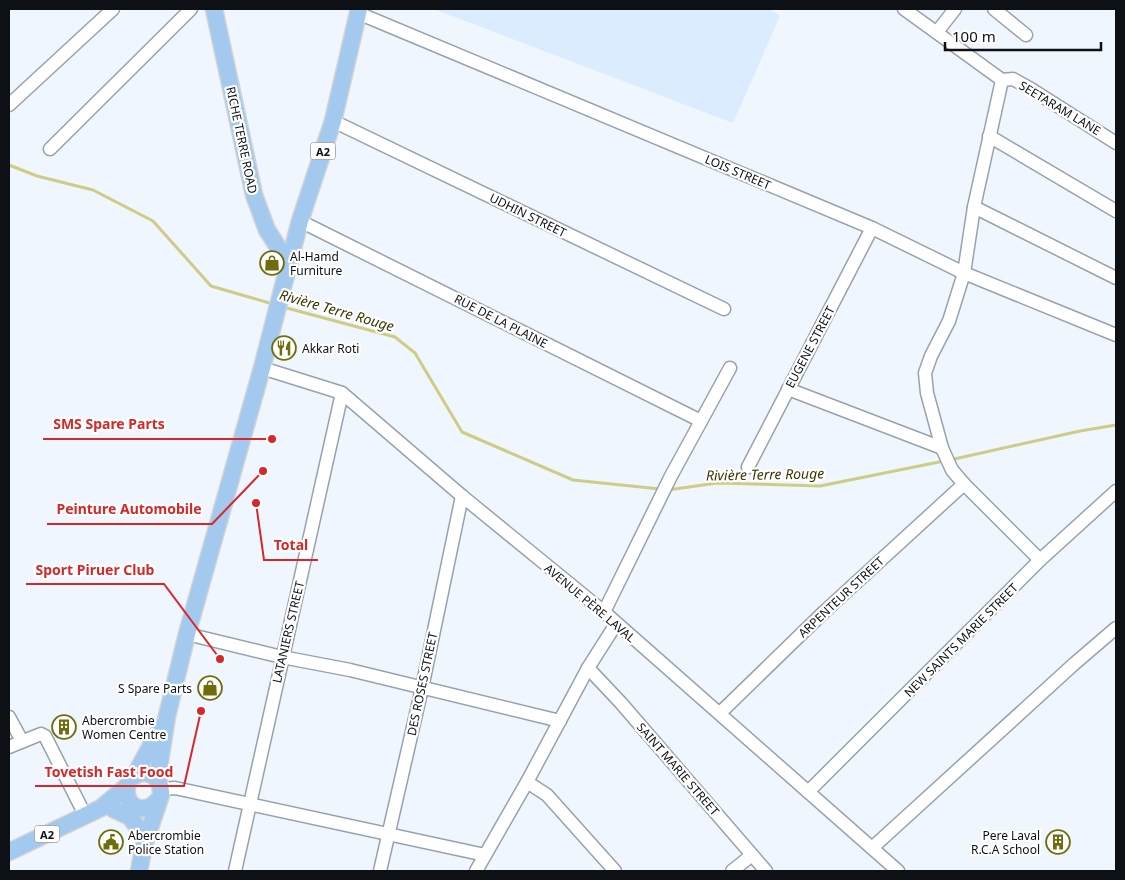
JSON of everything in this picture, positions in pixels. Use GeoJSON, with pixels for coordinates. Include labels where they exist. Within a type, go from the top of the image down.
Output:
{"type":"FeatureCollection","features":[{"type":"Feature","properties":{"kind":"main road","name":"RICHE TERRE ROAD"},"geometry":{"type":"LineString","coordinates":[[214,9],[254,195],[267,230],[289,264]]}},
{"type":"Feature","properties":{"kind":"main road","name":"A2"},"geometry":{"type":"LineString","coordinates":[[9,852],[85,815],[107,809],[152,806],[159,790],[167,716],[187,634],[262,368],[300,221],[333,121],[359,11]]}},
{"type":"Feature","properties":{"kind":"main road","name":"A2"},"geometry":{"type":"LineString","coordinates":[[107,809],[130,781],[167,716]]}},
{"type":"Feature","properties":{"kind":"main road"},"geometry":{"type":"LineString","coordinates":[[139,871],[143,839],[159,790],[149,774],[139,773],[130,781],[127,798],[136,807],[143,839]]}},
{"type":"Feature","properties":{"kind":"main road"},"geometry":{"type":"LineString","coordinates":[[107,809],[130,817],[143,839]]}},
{"type":"Feature","properties":{"kind":"street"},"geometry":{"type":"LineString","coordinates":[[9,105],[113,9]]}},
{"type":"Feature","properties":{"kind":"street"},"geometry":{"type":"LineString","coordinates":[[50,148],[191,9]]}},
{"type":"Feature","properties":{"kind":"street"},"geometry":{"type":"LineString","coordinates":[[904,9],[1002,80],[974,208],[964,273],[949,321],[931,356],[925,373],[926,393],[944,452],[952,470],[1040,560]]}},
{"type":"Feature","properties":{"kind":"street"},"geometry":{"type":"LineString","coordinates":[[936,32],[955,9]]}},
{"type":"Feature","properties":{"kind":"street"},"geometry":{"type":"LineString","coordinates":[[994,9],[1026,35]]}},
{"type":"Feature","properties":{"kind":"street","name":"LOIS STREET"},"geometry":{"type":"LineString","coordinates":[[359,11],[872,228],[964,273],[1116,335]]}},
{"type":"Feature","properties":{"kind":"street","name":"SEETARAM LANE"},"geometry":{"type":"LineString","coordinates":[[1002,80],[1013,79],[1116,143]]}},
{"type":"Feature","properties":{"kind":"street","name":"UDHIN STREET"},"geometry":{"type":"LineString","coordinates":[[333,121],[724,309]]}},
{"type":"Feature","properties":{"kind":"street"},"geometry":{"type":"LineString","coordinates":[[989,136],[1116,211]]}},
{"type":"Feature","properties":{"kind":"street"},"geometry":{"type":"LineString","coordinates":[[974,208],[1116,278]]}},
{"type":"Feature","properties":{"kind":"street","name":"RUE DE LA PLAINE"},"geometry":{"type":"LineString","coordinates":[[300,221],[701,421]]}},
{"type":"Feature","properties":{"kind":"street","name":"EUGENE STREET"},"geometry":{"type":"LineString","coordinates":[[748,467],[872,228]]}},
{"type":"Feature","properties":{"kind":"street","name":"AVENUE PÈRE LAVAL"},"geometry":{"type":"LineString","coordinates":[[262,368],[342,393],[462,496],[604,612],[898,871]]}},
{"type":"Feature","properties":{"kind":"street"},"geometry":{"type":"LineString","coordinates":[[604,612],[671,476],[730,368]]}},
{"type":"Feature","properties":{"kind":"street"},"geometry":{"type":"LineString","coordinates":[[788,388],[944,452]]}},
{"type":"Feature","properties":{"kind":"street","name":"LATANIERS STREET"},"geometry":{"type":"LineString","coordinates":[[235,871],[342,393]]}},
{"type":"Feature","properties":{"kind":"street","name":"ARPENTEUR STREET"},"geometry":{"type":"LineString","coordinates":[[720,713],[824,612],[964,484]]}},
{"type":"Feature","properties":{"kind":"street","name":"NEW SAINTS MARIE STREET"},"geometry":{"type":"LineString","coordinates":[[808,792],[1040,560],[1116,491]]}},
{"type":"Feature","properties":{"kind":"street","name":"DES ROSES STREET"},"geometry":{"type":"LineString","coordinates":[[380,871],[422,688],[462,496]]}},
{"type":"Feature","properties":{"kind":"street"},"geometry":{"type":"LineString","coordinates":[[476,871],[527,782],[588,668],[616,624]]}},
{"type":"Feature","properties":{"kind":"street"},"geometry":{"type":"LineString","coordinates":[[872,848],[1067,670],[1116,628]]}},
{"type":"Feature","properties":{"kind":"street"},"geometry":{"type":"LineString","coordinates":[[187,634],[282,657],[350,670],[560,721]]}},
{"type":"Feature","properties":{"kind":"street","name":"SAINT MARIE STREET"},"geometry":{"type":"LineString","coordinates":[[588,668],[621,703],[766,871]]}},
{"type":"Feature","properties":{"kind":"street"},"geometry":{"type":"LineString","coordinates":[[9,717],[22,741]]}},
{"type":"Feature","properties":{"kind":"street"},"geometry":{"type":"LineString","coordinates":[[9,747],[40,734],[45,736],[85,815]]}},
{"type":"Feature","properties":{"kind":"street"},"geometry":{"type":"LineString","coordinates":[[527,782],[547,796],[615,871]]}},
{"type":"Feature","properties":{"kind":"street"},"geometry":{"type":"LineString","coordinates":[[159,790],[174,788],[485,855]]}},
{"type":"Feature","properties":{"kind":"street"},"geometry":{"type":"LineString","coordinates":[[732,871],[752,855]]}},
{"type":"Feature","properties":{"kind":"shaded area"},"geometry":{"type":"Polygon","coordinates":[[[434,9],[769,9],[780,16],[733,123],[434,9]]]}},
{"type":"Feature","properties":{"kind":"waterway","name":"Rivière Terre Rouge"},"geometry":{"type":"LineString","coordinates":[[9,165],[37,176],[93,190],[153,221],[211,286],[273,304]]}},
{"type":"Feature","properties":{"kind":"waterway","name":"Rivière Terre Rouge"},"geometry":{"type":"LineString","coordinates":[[283,307],[395,337],[415,353],[462,432],[573,480],[660,489]]}},
{"type":"Feature","properties":{"kind":"waterway","name":"Rivière Terre Rouge"},"geometry":{"type":"LineString","coordinates":[[950,460],[1080,431],[1116,425]]}},
{"type":"Feature","properties":{"kind":"waterway","name":"Rivière Terre Rouge"},"geometry":{"type":"LineString","coordinates":[[668,490],[717,483],[820,486],[944,461]]}},
{"type":"Feature","properties":{"kind":"place","name":"Al-Hamd Furniture"},"geometry":{"type":"Point","coordinates":[272,263]}},
{"type":"Feature","properties":{"kind":"place","name":"Akkar Roti"},"geometry":{"type":"Point","coordinates":[284,348]}},
{"type":"Feature","properties":{"kind":"place","name":"SMS Spare Parts"},"geometry":{"type":"Point","coordinates":[272,439]}},
{"type":"Feature","properties":{"kind":"place","name":"Peinture Automobile"},"geometry":{"type":"Point","coordinates":[263,471]}},
{"type":"Feature","properties":{"kind":"place","name":"Total"},"geometry":{"type":"Point","coordinates":[256,503]}},
{"type":"Feature","properties":{"kind":"place","name":"Sport Piruer Club"},"geometry":{"type":"Point","coordinates":[220,659]}},
{"type":"Feature","properties":{"kind":"place","name":"S Spare Parts"},"geometry":{"type":"Point","coordinates":[210,688]}},
{"type":"Feature","properties":{"kind":"place","name":"Tovetish Fast Food"},"geometry":{"type":"Point","coordinates":[201,711]}},
{"type":"Feature","properties":{"kind":"place","name":"Abercrombie Women Centre"},"geometry":{"type":"Point","coordinates":[64,727]}},
{"type":"Feature","properties":{"kind":"place","name":"Abercrombie Police Station"},"geometry":{"type":"Point","coordinates":[111,842]}},
{"type":"Feature","properties":{"kind":"place","name":"Pere Laval R.C.A School"},"geometry":{"type":"Point","coordinates":[1058,842]}}]}
